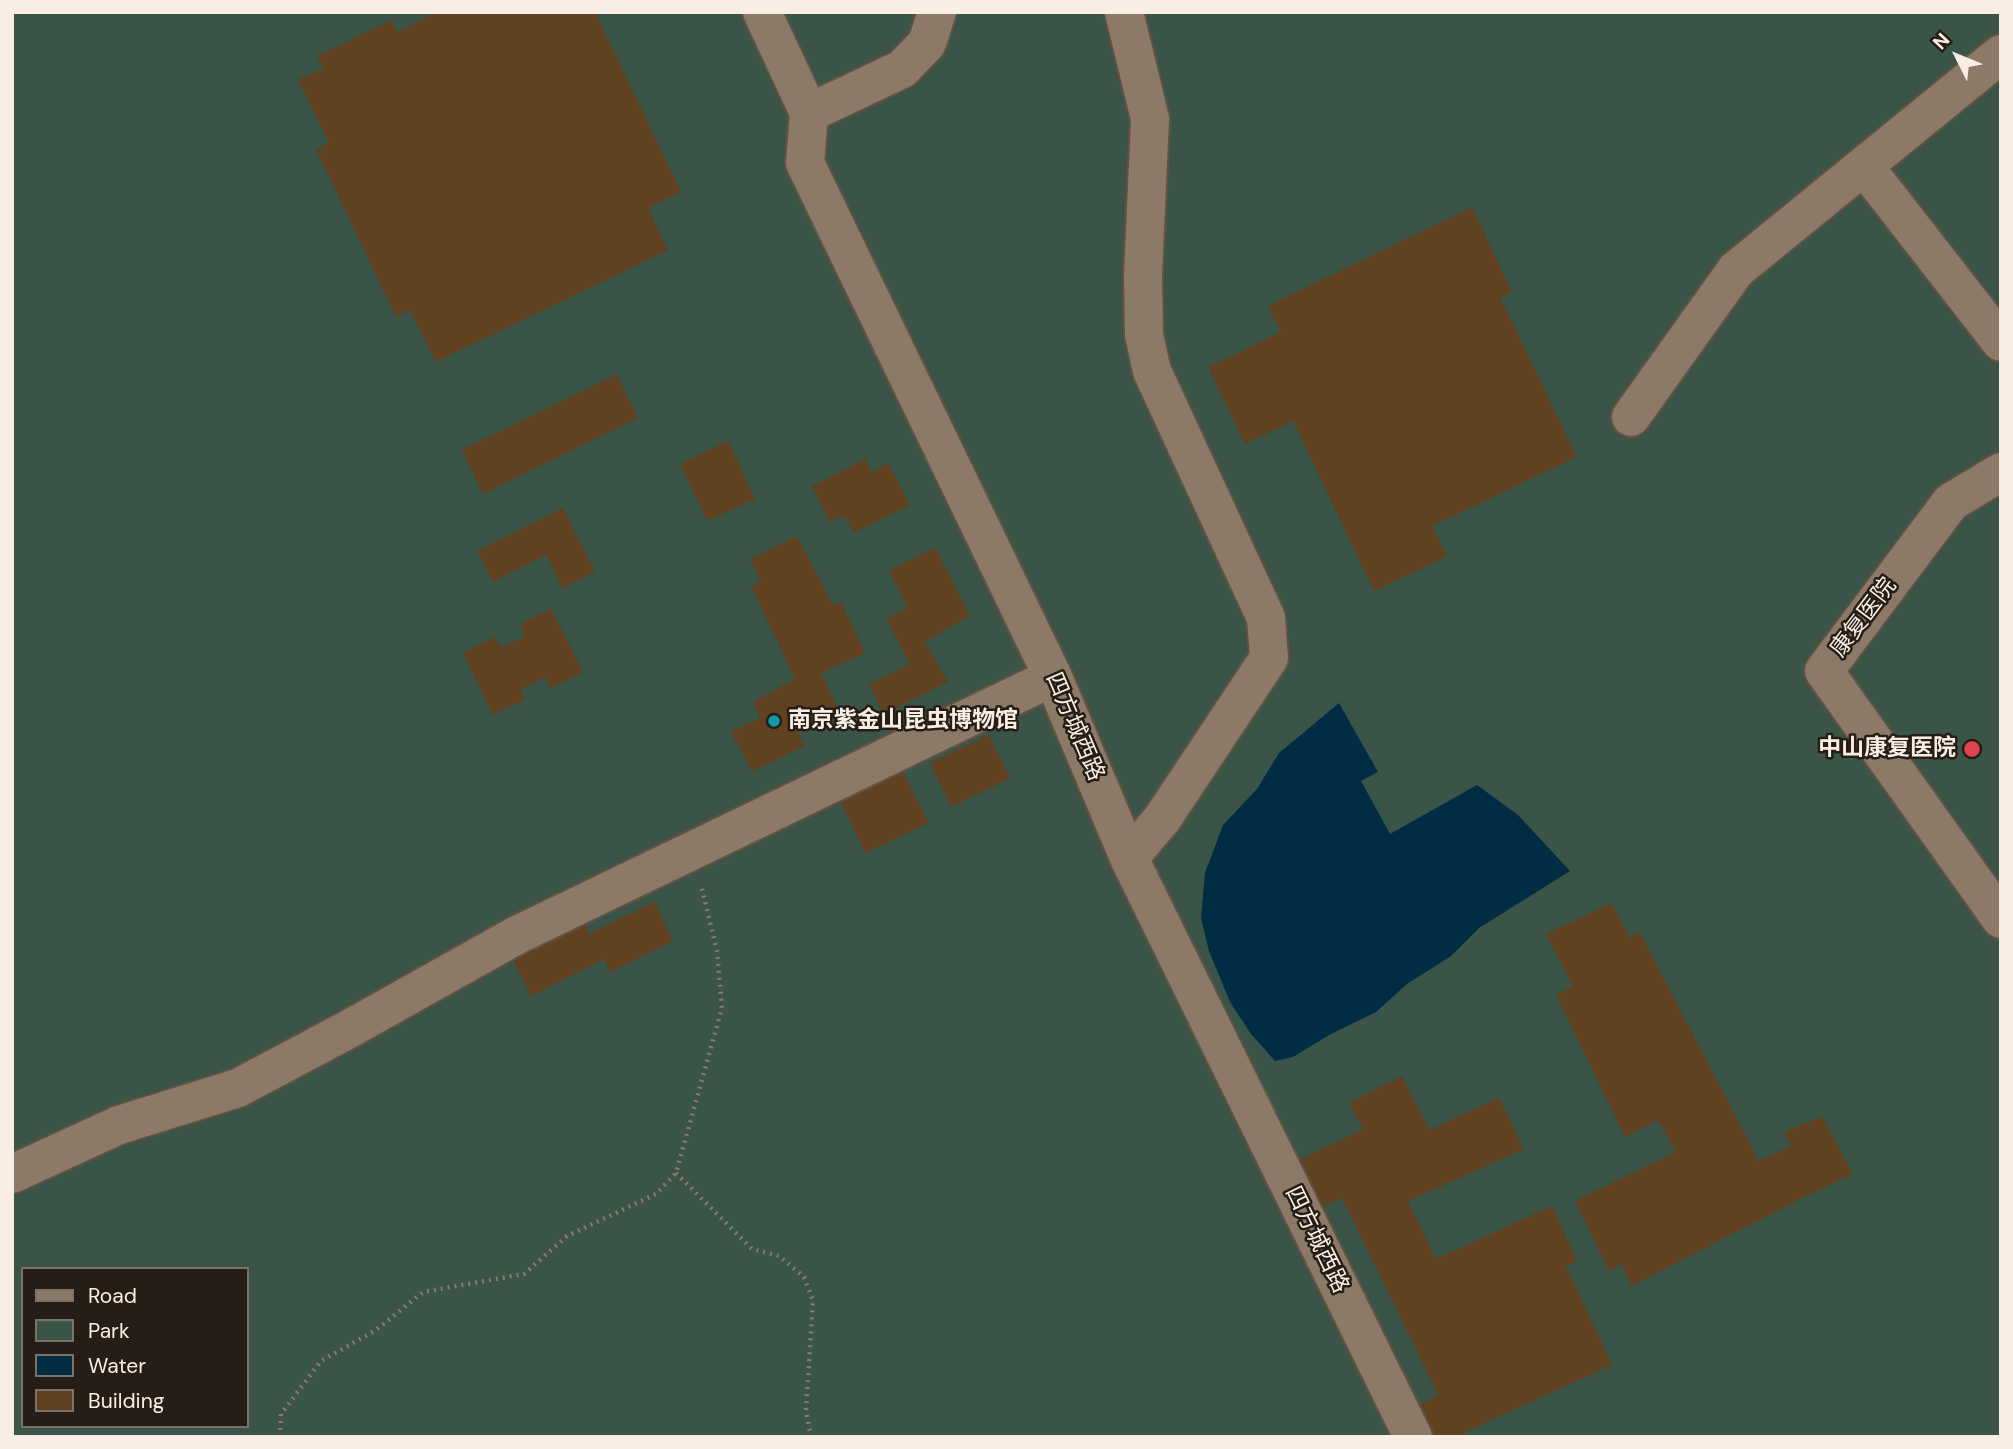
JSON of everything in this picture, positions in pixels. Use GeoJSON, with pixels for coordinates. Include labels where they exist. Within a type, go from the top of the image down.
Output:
{"type":"FeatureCollection","features":[{"type":"Feature","properties":{"kind":"street","name":"四方城西路"},"geometry":{"type":"LineString","coordinates":[[762,12],[809,113],[805,163],[1053,677],[1129,858],[1413,1437]]}},
{"type":"Feature","properties":{"kind":"street"},"geometry":{"type":"LineString","coordinates":[[809,113],[902,69],[927,43],[937,12]]}},
{"type":"Feature","properties":{"kind":"street"},"geometry":{"type":"LineString","coordinates":[[1124,12],[1150,119],[1143,335],[1152,371],[1266,618],[1269,658],[1162,820],[1129,858]]}},
{"type":"Feature","properties":{"kind":"street"},"geometry":{"type":"LineString","coordinates":[[1631,416],[1736,270],[2001,54]]}},
{"type":"Feature","properties":{"kind":"street"},"geometry":{"type":"LineString","coordinates":[[1864,166],[2001,342]]}},
{"type":"Feature","properties":{"kind":"street","name":"康复医院"},"geometry":{"type":"LineString","coordinates":[[2001,472],[1951,502],[1824,671],[2001,919]]}},
{"type":"Feature","properties":{"kind":"street"},"geometry":{"type":"LineString","coordinates":[[12,1174],[120,1125],[238,1088],[517,935],[1053,677]]}},
{"type":"Feature","properties":{"kind":"path"},"geometry":{"type":"LineString","coordinates":[[280,1437],[281,1414],[321,1362],[376,1330],[423,1292],[524,1274],[567,1236],[656,1194],[676,1174],[722,1008],[717,951],[693,851]]}},
{"type":"Feature","properties":{"kind":"path"},"geometry":{"type":"LineString","coordinates":[[676,1174],[751,1249],[779,1256],[804,1277],[813,1301],[806,1411],[811,1437]]}},
{"type":"Feature","properties":{"kind":"green space"},"geometry":{"type":"Polygon","coordinates":[[[12,12],[2001,12],[2001,1437],[12,1437],[12,12]]]}},
{"type":"Feature","properties":{"kind":"water"},"geometry":{"type":"Polygon","coordinates":[[[1339,703],[1378,772],[1361,781],[1390,834],[1477,785],[1518,815],[1570,871],[1479,928],[1451,956],[1407,984],[1376,1012],[1329,1035],[1293,1057],[1275,1061],[1251,1034],[1230,1002],[1209,951],[1201,918],[1205,873],[1223,825],[1257,789],[1279,753],[1339,703]]]}},
{"type":"Feature","properties":{"kind":"building"},"geometry":{"type":"Polygon","coordinates":[[[437,12],[595,12],[681,192],[648,208],[668,250],[436,362],[410,310],[396,317],[316,149],[329,143],[298,80],[323,68],[317,56],[391,20],[397,32],[437,12]]]}},
{"type":"Feature","properties":{"kind":"building"},"geometry":{"type":"Polygon","coordinates":[[[1472,207],[1512,292],[1500,297],[1577,457],[1432,526],[1447,556],[1374,591],[1293,421],[1245,444],[1208,367],[1281,332],[1268,306],[1472,207]]]}},
{"type":"Feature","properties":{"kind":"building"},"geometry":{"type":"Polygon","coordinates":[[[617,374],[638,418],[483,494],[462,450],[617,374]]]}},
{"type":"Feature","properties":{"kind":"building"},"geometry":{"type":"Polygon","coordinates":[[[728,441],[755,499],[707,521],[680,464],[728,441]]]}},
{"type":"Feature","properties":{"kind":"building"},"geometry":{"type":"Polygon","coordinates":[[[865,459],[871,472],[888,463],[910,505],[854,533],[844,515],[830,522],[812,486],[865,459]]]}},
{"type":"Feature","properties":{"kind":"building"},"geometry":{"type":"Polygon","coordinates":[[[563,508],[595,572],[563,588],[546,555],[493,582],[477,551],[563,508]]]}},
{"type":"Feature","properties":{"kind":"building"},"geometry":{"type":"Polygon","coordinates":[[[797,536],[833,605],[841,602],[865,653],[821,673],[840,712],[798,733],[805,746],[752,771],[731,732],[760,718],[753,702],[795,679],[751,586],[761,581],[750,559],[797,536]]]}},
{"type":"Feature","properties":{"kind":"building"},"geometry":{"type":"Polygon","coordinates":[[[935,547],[970,616],[925,641],[948,682],[883,714],[869,684],[910,664],[886,619],[908,608],[889,571],[935,547]]]}},
{"type":"Feature","properties":{"kind":"building"},"geometry":{"type":"Polygon","coordinates":[[[551,609],[583,672],[550,688],[545,677],[520,690],[525,699],[493,715],[463,653],[495,637],[501,647],[525,637],[520,624],[551,609]]]}},
{"type":"Feature","properties":{"kind":"building"},"geometry":{"type":"Polygon","coordinates":[[[989,735],[1010,778],[951,807],[930,763],[989,735]]]}},
{"type":"Feature","properties":{"kind":"building"},"geometry":{"type":"Polygon","coordinates":[[[903,772],[929,823],[865,853],[841,802],[903,772]]]}},
{"type":"Feature","properties":{"kind":"building"},"geometry":{"type":"Polygon","coordinates":[[[654,902],[673,941],[611,972],[604,959],[531,996],[511,955],[583,920],[589,934],[654,902]]]}},
{"type":"Feature","properties":{"kind":"building"},"geometry":{"type":"Polygon","coordinates":[[[1612,903],[1629,937],[1640,933],[1759,1161],[1791,1146],[1784,1132],[1822,1117],[1853,1174],[1632,1286],[1622,1264],[1609,1271],[1575,1201],[1676,1152],[1658,1120],[1625,1137],[1556,995],[1573,986],[1546,934],[1612,903]]]}},
{"type":"Feature","properties":{"kind":"building"},"geometry":{"type":"Polygon","coordinates":[[[1402,1076],[1429,1130],[1499,1098],[1524,1149],[1408,1201],[1436,1259],[1552,1206],[1577,1261],[1566,1266],[1612,1365],[1454,1437],[1432,1437],[1417,1407],[1438,1394],[1342,1198],[1321,1208],[1299,1160],[1363,1129],[1349,1103],[1402,1076]]]}},
{"type":"Feature","properties":{"kind":"place","name":"南京紫金山昆虫博物馆"},"geometry":{"type":"Point","coordinates":[774,721]}},
{"type":"Feature","properties":{"kind":"place","name":"中山康复医院"},"geometry":{"type":"Point","coordinates":[1972,749]}}]}
